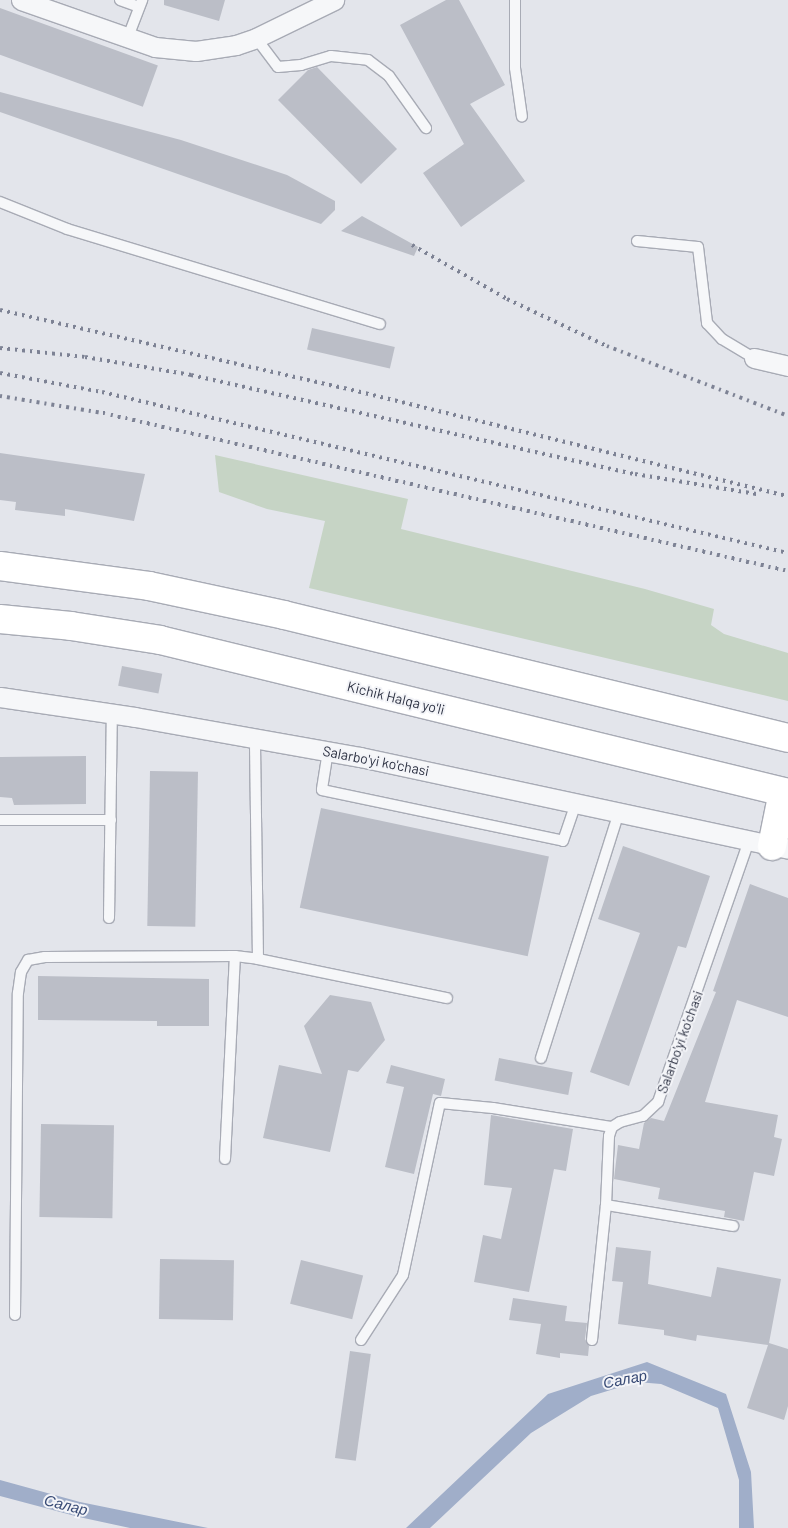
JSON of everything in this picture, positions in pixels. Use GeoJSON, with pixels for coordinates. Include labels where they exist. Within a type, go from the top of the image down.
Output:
{"type":"FeatureCollection","features":[{"type":"Feature","properties":{"kind":"highway"},"geometry":{"type":"LineString","coordinates":[[0,566],[148,586],[274,613],[788,738]]}},
{"type":"Feature","properties":{"kind":"highway","name":"Kichik Halqa yo'li"},"geometry":{"type":"LineString","coordinates":[[0,619],[71,626],[160,640],[786,792]]}},
{"type":"Feature","properties":{"kind":"highway"},"geometry":{"type":"LineString","coordinates":[[770,845],[786,792]]}},
{"type":"Feature","properties":{"kind":"street"},"geometry":{"type":"LineString","coordinates":[[21,0],[155,47],[196,51],[236,45],[256,38],[334,0]]}},
{"type":"Feature","properties":{"kind":"street"},"geometry":{"type":"LineString","coordinates":[[754,358],[788,366]]}},
{"type":"Feature","properties":{"kind":"street","name":"Salarbo'yi ko'chasi"},"geometry":{"type":"LineString","coordinates":[[0,697],[328,751],[770,845]]}},
{"type":"Feature","properties":{"kind":"lane"},"geometry":{"type":"LineString","coordinates":[[120,0],[140,4],[128,37]]}},
{"type":"Feature","properties":{"kind":"lane"},"geometry":{"type":"LineString","coordinates":[[515,0],[515,68],[522,117]]}},
{"type":"Feature","properties":{"kind":"lane"},"geometry":{"type":"LineString","coordinates":[[256,38],[278,67],[301,65],[331,56],[368,60],[389,76],[426,128]]}},
{"type":"Feature","properties":{"kind":"lane"},"geometry":{"type":"LineString","coordinates":[[0,202],[67,229],[380,324]]}},
{"type":"Feature","properties":{"kind":"lane"},"geometry":{"type":"LineString","coordinates":[[637,241],[698,247],[707,324],[722,339],[754,358]]}},
{"type":"Feature","properties":{"kind":"lane"},"geometry":{"type":"LineString","coordinates":[[109,918],[112,714]]}},
{"type":"Feature","properties":{"kind":"lane"},"geometry":{"type":"LineString","coordinates":[[255,738],[258,959]]}},
{"type":"Feature","properties":{"kind":"lane"},"geometry":{"type":"LineString","coordinates":[[328,751],[322,790],[563,840],[576,803]]}},
{"type":"Feature","properties":{"kind":"lane"},"geometry":{"type":"LineString","coordinates":[[540,1058],[619,812]]}},
{"type":"Feature","properties":{"kind":"lane"},"geometry":{"type":"LineString","coordinates":[[0,820],[110,820]]}},
{"type":"Feature","properties":{"kind":"lane","name":"Salarbo'yi ko'chasi"},"geometry":{"type":"LineString","coordinates":[[612,1127],[620,1122],[643,1116],[658,1102],[770,845]]}},
{"type":"Feature","properties":{"kind":"lane"},"geometry":{"type":"LineString","coordinates":[[15,1315],[18,993],[21,972],[28,960],[45,956],[235,956],[258,959],[447,998]]}},
{"type":"Feature","properties":{"kind":"lane"},"geometry":{"type":"LineString","coordinates":[[225,1159],[235,956]]}},
{"type":"Feature","properties":{"kind":"lane"},"geometry":{"type":"LineString","coordinates":[[360,1340],[403,1275],[440,1103],[493,1108],[612,1127],[609,1136],[606,1205],[592,1340]]}},
{"type":"Feature","properties":{"kind":"lane"},"geometry":{"type":"LineString","coordinates":[[606,1205],[733,1226]]}},
{"type":"Feature","properties":{"kind":"green space"},"geometry":{"type":"Polygon","coordinates":[[[215,455],[408,499],[401,529],[645,589],[714,609],[711,625],[724,634],[788,653],[788,701],[309,588],[325,521],[267,509],[219,492],[215,455]]]}},
{"type":"Feature","properties":{"kind":"water","name":"Салар"},"geometry":{"type":"Polygon","coordinates":[[[647,1362],[726,1394],[751,1472],[754,1528],[739,1528],[739,1480],[718,1408],[661,1384],[637,1382],[591,1396],[531,1433],[430,1528],[406,1528],[548,1394],[647,1362]]]}},
{"type":"Feature","properties":{"kind":"water","name":"Салар"},"geometry":{"type":"Polygon","coordinates":[[[0,1480],[80,1502],[208,1528],[130,1528],[79,1517],[0,1496],[0,1480]]]}},
{"type":"Feature","properties":{"kind":"building"},"geometry":{"type":"Polygon","coordinates":[[[164,0],[225,0],[219,21],[164,5],[164,0]]]}},
{"type":"Feature","properties":{"kind":"building"},"geometry":{"type":"Polygon","coordinates":[[[446,0],[459,0],[505,85],[470,104],[525,181],[461,227],[423,173],[464,144],[400,25],[446,0]]]}},
{"type":"Feature","properties":{"kind":"building"},"geometry":{"type":"Polygon","coordinates":[[[0,8],[158,65],[143,107],[0,55],[0,8]]]}},
{"type":"Feature","properties":{"kind":"building"},"geometry":{"type":"Polygon","coordinates":[[[317,67],[397,149],[361,184],[278,100],[308,70],[317,67]]]}},
{"type":"Feature","properties":{"kind":"building"},"geometry":{"type":"Polygon","coordinates":[[[0,92],[181,140],[287,175],[335,201],[335,210],[321,224],[0,112],[0,92]]]}},
{"type":"Feature","properties":{"kind":"building"},"geometry":{"type":"Polygon","coordinates":[[[362,216],[418,247],[414,256],[341,231],[362,216]]]}},
{"type":"Feature","properties":{"kind":"building"},"geometry":{"type":"Polygon","coordinates":[[[312,328],[395,347],[390,369],[307,349],[312,328]]]}},
{"type":"Feature","properties":{"kind":"building"},"geometry":{"type":"Polygon","coordinates":[[[0,453],[145,474],[134,521],[65,509],[65,516],[15,510],[16,502],[0,500],[0,453]]]}},
{"type":"Feature","properties":{"kind":"building"},"geometry":{"type":"Polygon","coordinates":[[[122,666],[162,674],[158,693],[118,686],[122,666]]]}},
{"type":"Feature","properties":{"kind":"building"},"geometry":{"type":"Polygon","coordinates":[[[86,756],[86,804],[14,805],[12,798],[0,797],[0,757],[86,756]]]}},
{"type":"Feature","properties":{"kind":"building"},"geometry":{"type":"Polygon","coordinates":[[[150,771],[198,772],[195,927],[147,926],[150,771]]]}},
{"type":"Feature","properties":{"kind":"building"},"geometry":{"type":"Polygon","coordinates":[[[321,808],[549,856],[528,956],[300,908],[321,808]]]}},
{"type":"Feature","properties":{"kind":"building"},"geometry":{"type":"Polygon","coordinates":[[[623,846],[710,876],[686,948],[678,946],[629,1086],[590,1072],[640,933],[598,919],[623,846]]]}},
{"type":"Feature","properties":{"kind":"building"},"geometry":{"type":"Polygon","coordinates":[[[750,884],[788,898],[788,1017],[737,1000],[705,1102],[778,1115],[774,1137],[782,1139],[774,1176],[754,1172],[744,1221],[724,1217],[725,1211],[658,1199],[660,1188],[614,1179],[618,1145],[639,1149],[644,1123],[651,1118],[664,1121],[716,992],[713,991],[750,884]]]}},
{"type":"Feature","properties":{"kind":"building"},"geometry":{"type":"Polygon","coordinates":[[[38,976],[209,979],[209,1026],[157,1026],[157,1021],[38,1020],[38,976]]]}},
{"type":"Feature","properties":{"kind":"building"},"geometry":{"type":"Polygon","coordinates":[[[330,995],[371,1002],[385,1040],[358,1072],[348,1070],[330,1152],[263,1138],[279,1065],[322,1074],[304,1026],[330,995]]]}},
{"type":"Feature","properties":{"kind":"building"},"geometry":{"type":"Polygon","coordinates":[[[499,1058],[573,1072],[568,1095],[495,1081],[499,1058]]]}},
{"type":"Feature","properties":{"kind":"building"},"geometry":{"type":"Polygon","coordinates":[[[391,1065],[445,1079],[441,1096],[433,1094],[414,1174],[385,1167],[404,1087],[386,1083],[391,1065]]]}},
{"type":"Feature","properties":{"kind":"building"},"geometry":{"type":"Polygon","coordinates":[[[491,1115],[573,1129],[566,1171],[554,1169],[529,1292],[474,1282],[483,1235],[501,1239],[512,1188],[484,1185],[491,1115]]]}},
{"type":"Feature","properties":{"kind":"building"},"geometry":{"type":"Polygon","coordinates":[[[41,1124],[114,1125],[112,1218],[39,1217],[41,1124]]]}},
{"type":"Feature","properties":{"kind":"building"},"geometry":{"type":"Polygon","coordinates":[[[616,1247],[651,1251],[648,1284],[711,1297],[717,1267],[781,1279],[769,1343],[788,1349],[788,1406],[784,1420],[747,1408],[768,1345],[697,1335],[696,1341],[664,1335],[664,1330],[618,1324],[623,1282],[612,1281],[616,1247]]]}},
{"type":"Feature","properties":{"kind":"building"},"geometry":{"type":"Polygon","coordinates":[[[160,1259],[234,1260],[233,1320],[159,1319],[160,1259]]]}},
{"type":"Feature","properties":{"kind":"building"},"geometry":{"type":"Polygon","coordinates":[[[301,1260],[363,1275],[352,1319],[290,1304],[301,1260]]]}},
{"type":"Feature","properties":{"kind":"building"},"geometry":{"type":"Polygon","coordinates":[[[513,1298],[567,1306],[565,1321],[587,1323],[585,1339],[589,1346],[588,1356],[560,1353],[560,1358],[536,1354],[541,1324],[509,1320],[513,1298]]]}},
{"type":"Feature","properties":{"kind":"building"},"geometry":{"type":"Polygon","coordinates":[[[350,1351],[371,1354],[356,1461],[335,1458],[350,1351]]]}},
{"type":"Feature","properties":{"kind":"railway"},"geometry":{"type":"LineString","coordinates":[[412,245],[507,299],[607,346],[788,416]]}},
{"type":"Feature","properties":{"kind":"railway"},"geometry":{"type":"LineString","coordinates":[[0,310],[344,388],[788,496]]}},
{"type":"Feature","properties":{"kind":"railway"},"geometry":{"type":"LineString","coordinates":[[0,348],[85,357],[191,375],[635,474],[756,494]]}},
{"type":"Feature","properties":{"kind":"railway"},"geometry":{"type":"LineString","coordinates":[[0,373],[102,392],[788,553]]}},
{"type":"Feature","properties":{"kind":"railway"},"geometry":{"type":"LineString","coordinates":[[0,396],[103,413],[788,571]]}}]}
